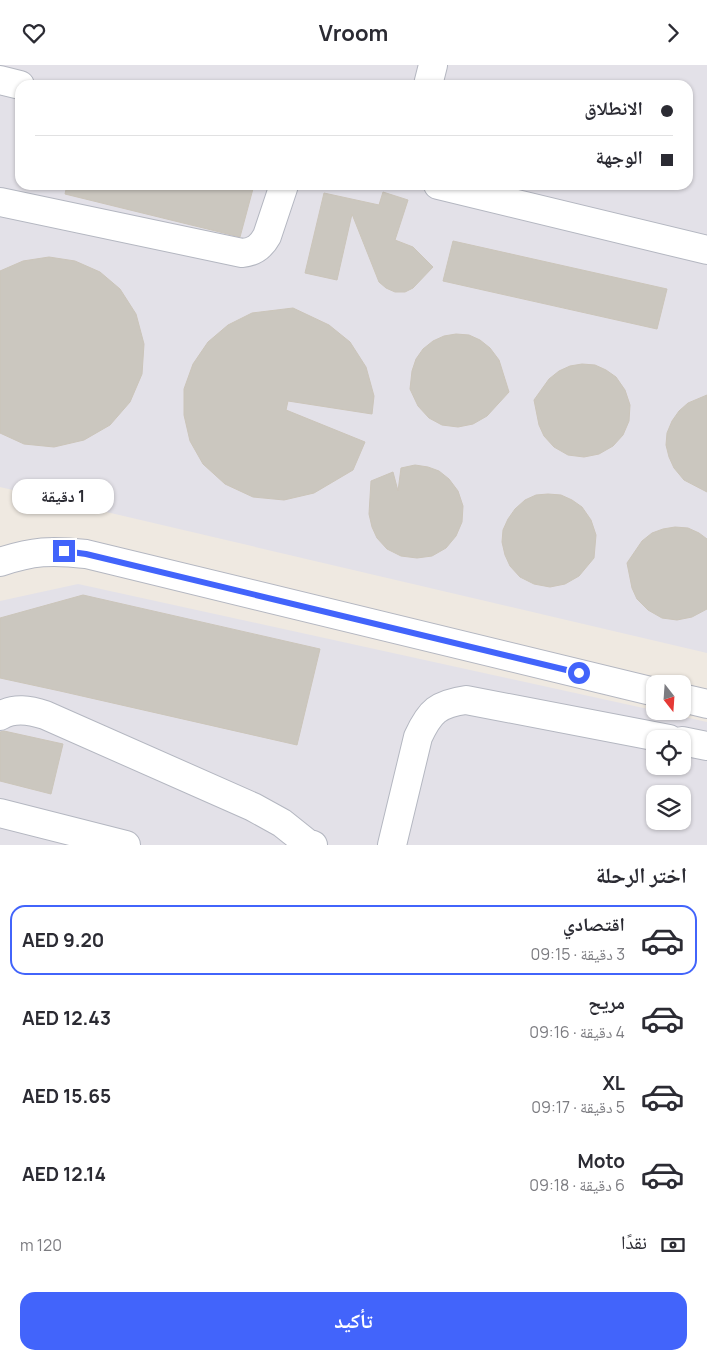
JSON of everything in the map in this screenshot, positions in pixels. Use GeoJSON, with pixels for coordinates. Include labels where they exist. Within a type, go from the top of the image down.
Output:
{"type":"FeatureCollection","features":[{"type":"Feature","properties":{"kind":"lane"},"geometry":{"type":"LineString","coordinates":[[429,80],[432,65]]}},
{"type":"Feature","properties":{"kind":"lane"},"geometry":{"type":"LineString","coordinates":[[0,80],[15,84]]}},
{"type":"Feature","properties":{"kind":"lane"},"geometry":{"type":"LineString","coordinates":[[0,203],[242,253],[257,249],[263,243],[282,190]]}},
{"type":"Feature","properties":{"kind":"lane"},"geometry":{"type":"LineString","coordinates":[[459,190],[707,250]]}},
{"type":"Feature","properties":{"kind":"lane"},"geometry":{"type":"LineString","coordinates":[[0,562],[42,551],[86,554],[646,689]]}},
{"type":"Feature","properties":{"kind":"lane"},"geometry":{"type":"LineString","coordinates":[[392,845],[418,737],[425,722],[436,710],[450,703],[466,700],[646,735]]}},
{"type":"Feature","properties":{"kind":"lane"},"geometry":{"type":"LineString","coordinates":[[691,700],[707,704]]}},
{"type":"Feature","properties":{"kind":"lane"},"geometry":{"type":"LineString","coordinates":[[0,716],[6,712],[26,709],[45,715],[253,807],[282,823],[307,843],[313,845]]}},
{"type":"Feature","properties":{"kind":"lane"},"geometry":{"type":"LineString","coordinates":[[691,743],[707,746]]}},
{"type":"Feature","properties":{"kind":"lane"},"geometry":{"type":"LineString","coordinates":[[0,813],[126,845]]}},
{"type":"Feature","properties":{"kind":"shaded area"},"geometry":{"type":"Polygon","coordinates":[[[0,65],[707,65],[707,653],[0,487],[0,65]]]}},
{"type":"Feature","properties":{"kind":"shaded area"},"geometry":{"type":"Polygon","coordinates":[[[78,584],[646,709],[646,720],[691,720],[691,718],[707,722],[707,845],[0,845],[0,601],[78,584]]]}},
{"type":"Feature","properties":{"kind":"building"},"geometry":{"type":"Polygon","coordinates":[[[66,190],[253,190],[240,237],[65,194],[66,190]]]}},
{"type":"Feature","properties":{"kind":"building"},"geometry":{"type":"Polygon","coordinates":[[[383,192],[408,200],[395,240],[413,247],[433,267],[413,288],[405,292],[395,292],[379,282],[352,214],[337,280],[305,273],[324,193],[379,205],[383,192]]]}},
{"type":"Feature","properties":{"kind":"building"},"geometry":{"type":"Polygon","coordinates":[[[453,241],[667,289],[657,329],[443,281],[453,241]]]}},
{"type":"Feature","properties":{"kind":"building"},"geometry":{"type":"Polygon","coordinates":[[[49,257],[75,261],[100,272],[120,289],[136,314],[144,344],[142,374],[130,402],[110,425],[84,440],[54,447],[24,444],[0,433],[0,271],[23,261],[49,257]]]}},
{"type":"Feature","properties":{"kind":"building"},"geometry":{"type":"Polygon","coordinates":[[[293,308],[329,325],[350,342],[366,367],[374,396],[372,414],[288,401],[286,410],[365,442],[353,470],[314,493],[284,500],[253,497],[225,484],[203,464],[190,441],[184,415],[184,389],[193,364],[208,342],[228,325],[252,313],[293,308]]]}},
{"type":"Feature","properties":{"kind":"building"},"geometry":{"type":"Polygon","coordinates":[[[456,334],[469,335],[480,340],[490,348],[499,360],[509,392],[487,416],[473,424],[458,427],[442,425],[429,418],[418,406],[410,389],[412,371],[416,359],[423,349],[433,341],[444,336],[456,334]]]}},
{"type":"Feature","properties":{"kind":"building"},"geometry":{"type":"Polygon","coordinates":[[[582,364],[595,365],[616,377],[625,390],[630,405],[629,421],[623,435],[613,446],[599,454],[584,457],[568,455],[554,447],[544,436],[539,425],[534,400],[549,379],[559,371],[570,366],[582,364]]]}},
{"type":"Feature","properties":{"kind":"building"},"geometry":{"type":"Polygon","coordinates":[[[707,395],[707,492],[684,480],[674,468],[666,445],[667,433],[679,411],[688,403],[707,395]]]}},
{"type":"Feature","properties":{"kind":"building"},"geometry":{"type":"Polygon","coordinates":[[[415,465],[439,471],[449,479],[458,491],[463,506],[462,522],[456,536],[446,548],[432,556],[417,558],[401,556],[387,549],[377,538],[369,514],[371,481],[393,472],[398,491],[401,468],[415,465]]]}},
{"type":"Feature","properties":{"kind":"building"},"geometry":{"type":"Polygon","coordinates":[[[536,495],[561,495],[582,507],[591,520],[596,535],[594,558],[579,576],[565,584],[550,587],[534,584],[520,577],[510,566],[502,542],[503,530],[515,509],[525,500],[536,495]]]}},
{"type":"Feature","properties":{"kind":"building"},"geometry":{"type":"Polygon","coordinates":[[[675,527],[688,528],[707,539],[707,609],[692,617],[677,620],[662,618],[648,610],[637,599],[632,588],[627,563],[642,541],[652,533],[675,527]]]}},
{"type":"Feature","properties":{"kind":"building"},"geometry":{"type":"Polygon","coordinates":[[[83,595],[320,649],[297,745],[0,678],[0,618],[83,595]]]}},
{"type":"Feature","properties":{"kind":"building"},"geometry":{"type":"Polygon","coordinates":[[[4,731],[63,744],[51,794],[0,781],[0,732],[4,731]]]}},
{"type":"Feature","properties":{"kind":"route"},"geometry":{"type":"LineString","coordinates":[[64,551],[86,554],[579,673]]}}]}
